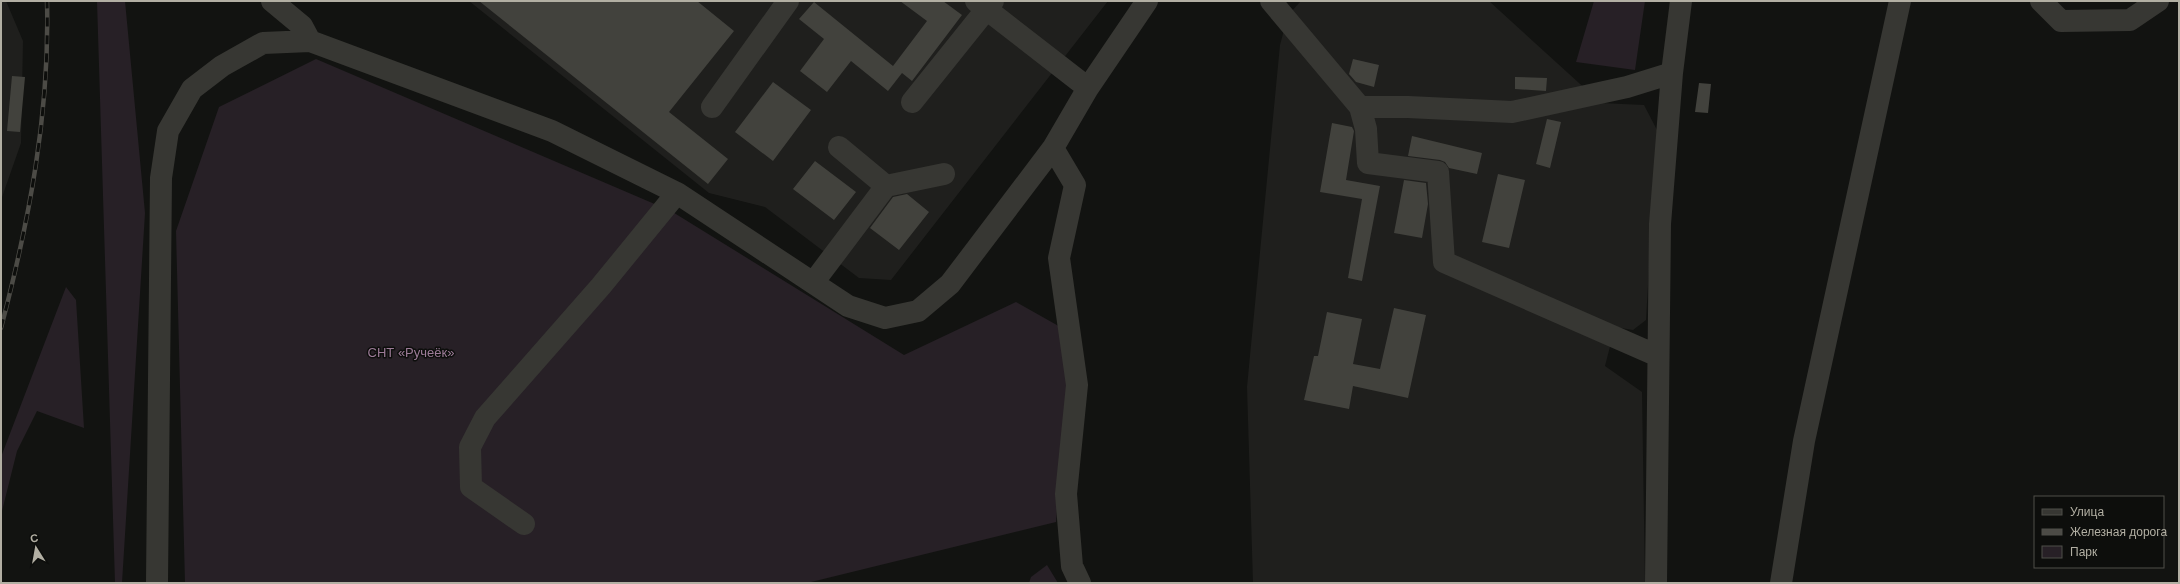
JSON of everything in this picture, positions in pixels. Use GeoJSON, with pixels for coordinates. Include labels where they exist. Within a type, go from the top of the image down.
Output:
{"type":"FeatureCollection","features":[{"type":"Feature","properties":{"kind":"street"},"geometry":{"type":"LineString","coordinates":[[272,1],[302,26],[310,41]]}},
{"type":"Feature","properties":{"kind":"street"},"geometry":{"type":"LineString","coordinates":[[712,107],[788,1]]}},
{"type":"Feature","properties":{"kind":"street"},"geometry":{"type":"LineString","coordinates":[[157,583],[161,178],[168,131],[192,89],[222,66],[263,43],[310,41],[552,131],[676,193],[848,306],[885,318],[918,311],[950,284],[1053,148],[1088,88],[1147,1]]}},
{"type":"Feature","properties":{"kind":"street"},"geometry":{"type":"LineString","coordinates":[[1271,1],[1360,107],[1366,129],[1368,163],[1438,172],[1444,262],[1658,356]]}},
{"type":"Feature","properties":{"kind":"street"},"geometry":{"type":"LineString","coordinates":[[1656,583],[1660,224],[1672,73],[1682,1]]}},
{"type":"Feature","properties":{"kind":"street"},"geometry":{"type":"LineString","coordinates":[[1782,583],[1804,442],[1900,1]]}},
{"type":"Feature","properties":{"kind":"street"},"geometry":{"type":"LineString","coordinates":[[2041,1],[2061,21],[2130,20],[2158,1]]}},
{"type":"Feature","properties":{"kind":"street"},"geometry":{"type":"LineString","coordinates":[[912,102],[985,4],[1088,88]]}},
{"type":"Feature","properties":{"kind":"street"},"geometry":{"type":"LineString","coordinates":[[1360,107],[1408,107],[1512,112],[1627,87],[1672,73]]}},
{"type":"Feature","properties":{"kind":"street"},"geometry":{"type":"LineString","coordinates":[[838,147],[886,186]]}},
{"type":"Feature","properties":{"kind":"street"},"geometry":{"type":"LineString","coordinates":[[1053,148],[1075,184],[1059,258],[1077,385],[1066,494],[1072,566],[1080,583]]}},
{"type":"Feature","properties":{"kind":"street"},"geometry":{"type":"LineString","coordinates":[[813,283],[886,186],[944,174]]}},
{"type":"Feature","properties":{"kind":"street"},"geometry":{"type":"LineString","coordinates":[[524,524],[471,487],[470,447],[485,418],[601,286],[676,193]]}},
{"type":"Feature","properties":{"kind":"shaded area"},"geometry":{"type":"Polygon","coordinates":[[[1,1],[6,1],[23,41],[21,143],[1,200],[1,1]]]}},
{"type":"Feature","properties":{"kind":"shaded area"},"geometry":{"type":"Polygon","coordinates":[[[469,1],[1108,1],[891,280],[859,278],[765,207],[709,193],[469,1]]]}},
{"type":"Feature","properties":{"kind":"shaded area"},"geometry":{"type":"Polygon","coordinates":[[[1301,1],[1489,1],[1601,103],[1644,105],[1657,130],[1646,320],[1633,330],[1615,327],[1605,366],[1642,392],[1645,583],[1253,583],[1247,387],[1280,45],[1288,15],[1301,1]]]}},
{"type":"Feature","properties":{"kind":"green space"},"geometry":{"type":"Polygon","coordinates":[[[97,1],[125,1],[145,213],[122,583],[115,583],[97,1]]]}},
{"type":"Feature","properties":{"kind":"green space"},"geometry":{"type":"Polygon","coordinates":[[[1594,1],[1645,1],[1635,70],[1576,62],[1594,1]]]}},
{"type":"Feature","properties":{"kind":"green space","name":"СНТ «Ручеёк»"},"geometry":{"type":"Polygon","coordinates":[[[316,59],[671,211],[904,355],[1016,302],[1071,333],[1056,522],[807,583],[185,583],[176,231],[219,107],[316,59]]]}},
{"type":"Feature","properties":{"kind":"green space"},"geometry":{"type":"Polygon","coordinates":[[[66,287],[76,300],[84,428],[37,411],[17,451],[1,515],[1,457],[66,287]]]}},
{"type":"Feature","properties":{"kind":"green space"},"geometry":{"type":"Polygon","coordinates":[[[1047,565],[1058,583],[1029,583],[1031,577],[1047,565]]]}},
{"type":"Feature","properties":{"kind":"building"},"geometry":{"type":"Polygon","coordinates":[[[479,1],[697,1],[734,31],[669,112],[728,159],[708,184],[479,1]]]}},
{"type":"Feature","properties":{"kind":"building"},"geometry":{"type":"Polygon","coordinates":[[[900,1],[943,1],[962,15],[912,81],[902,73],[888,91],[851,61],[827,92],[800,71],[824,39],[799,19],[814,2],[893,66],[927,21],[900,1]]]}},
{"type":"Feature","properties":{"kind":"building"},"geometry":{"type":"Polygon","coordinates":[[[1353,59],[1379,65],[1374,87],[1356,82],[1349,74],[1353,59]]]}},
{"type":"Feature","properties":{"kind":"building"},"geometry":{"type":"Polygon","coordinates":[[[12,76],[25,77],[20,132],[7,131],[12,76]]]}},
{"type":"Feature","properties":{"kind":"building"},"geometry":{"type":"Polygon","coordinates":[[[1515,77],[1547,78],[1546,91],[1515,89],[1515,77]]]}},
{"type":"Feature","properties":{"kind":"building"},"geometry":{"type":"Polygon","coordinates":[[[773,82],[811,110],[773,161],[735,132],[773,82]]]}},
{"type":"Feature","properties":{"kind":"building"},"geometry":{"type":"Polygon","coordinates":[[[1699,83],[1711,84],[1708,113],[1695,112],[1699,83]]]}},
{"type":"Feature","properties":{"kind":"building"},"geometry":{"type":"Polygon","coordinates":[[[1547,119],[1561,122],[1550,168],[1536,164],[1547,119]]]}},
{"type":"Feature","properties":{"kind":"building"},"geometry":{"type":"Polygon","coordinates":[[[1332,123],[1352,127],[1354,131],[1346,180],[1380,186],[1362,281],[1348,278],[1362,199],[1320,192],[1332,123]]]}},
{"type":"Feature","properties":{"kind":"building"},"geometry":{"type":"Polygon","coordinates":[[[1412,136],[1482,153],[1477,174],[1449,168],[1445,162],[1440,160],[1408,156],[1412,136]]]}},
{"type":"Feature","properties":{"kind":"building"},"geometry":{"type":"Polygon","coordinates":[[[815,161],[856,192],[834,220],[793,189],[815,161]]]}},
{"type":"Feature","properties":{"kind":"building"},"geometry":{"type":"Polygon","coordinates":[[[1498,174],[1525,180],[1509,248],[1482,242],[1498,174]]]}},
{"type":"Feature","properties":{"kind":"building"},"geometry":{"type":"Polygon","coordinates":[[[1404,180],[1426,183],[1428,204],[1422,238],[1394,233],[1404,180]]]}},
{"type":"Feature","properties":{"kind":"building"},"geometry":{"type":"Polygon","coordinates":[[[907,194],[929,212],[899,250],[870,228],[893,197],[907,194]]]}},
{"type":"Feature","properties":{"kind":"building"},"geometry":{"type":"Polygon","coordinates":[[[1394,308],[1426,315],[1408,398],[1353,386],[1349,409],[1304,400],[1314,356],[1318,356],[1327,312],[1362,319],[1353,364],[1380,369],[1394,308]]]}},
{"type":"Feature","properties":{"kind":"railway"},"geometry":{"type":"LineString","coordinates":[[1,328],[29,207],[36,166],[45,84],[47,1]]}}]}
